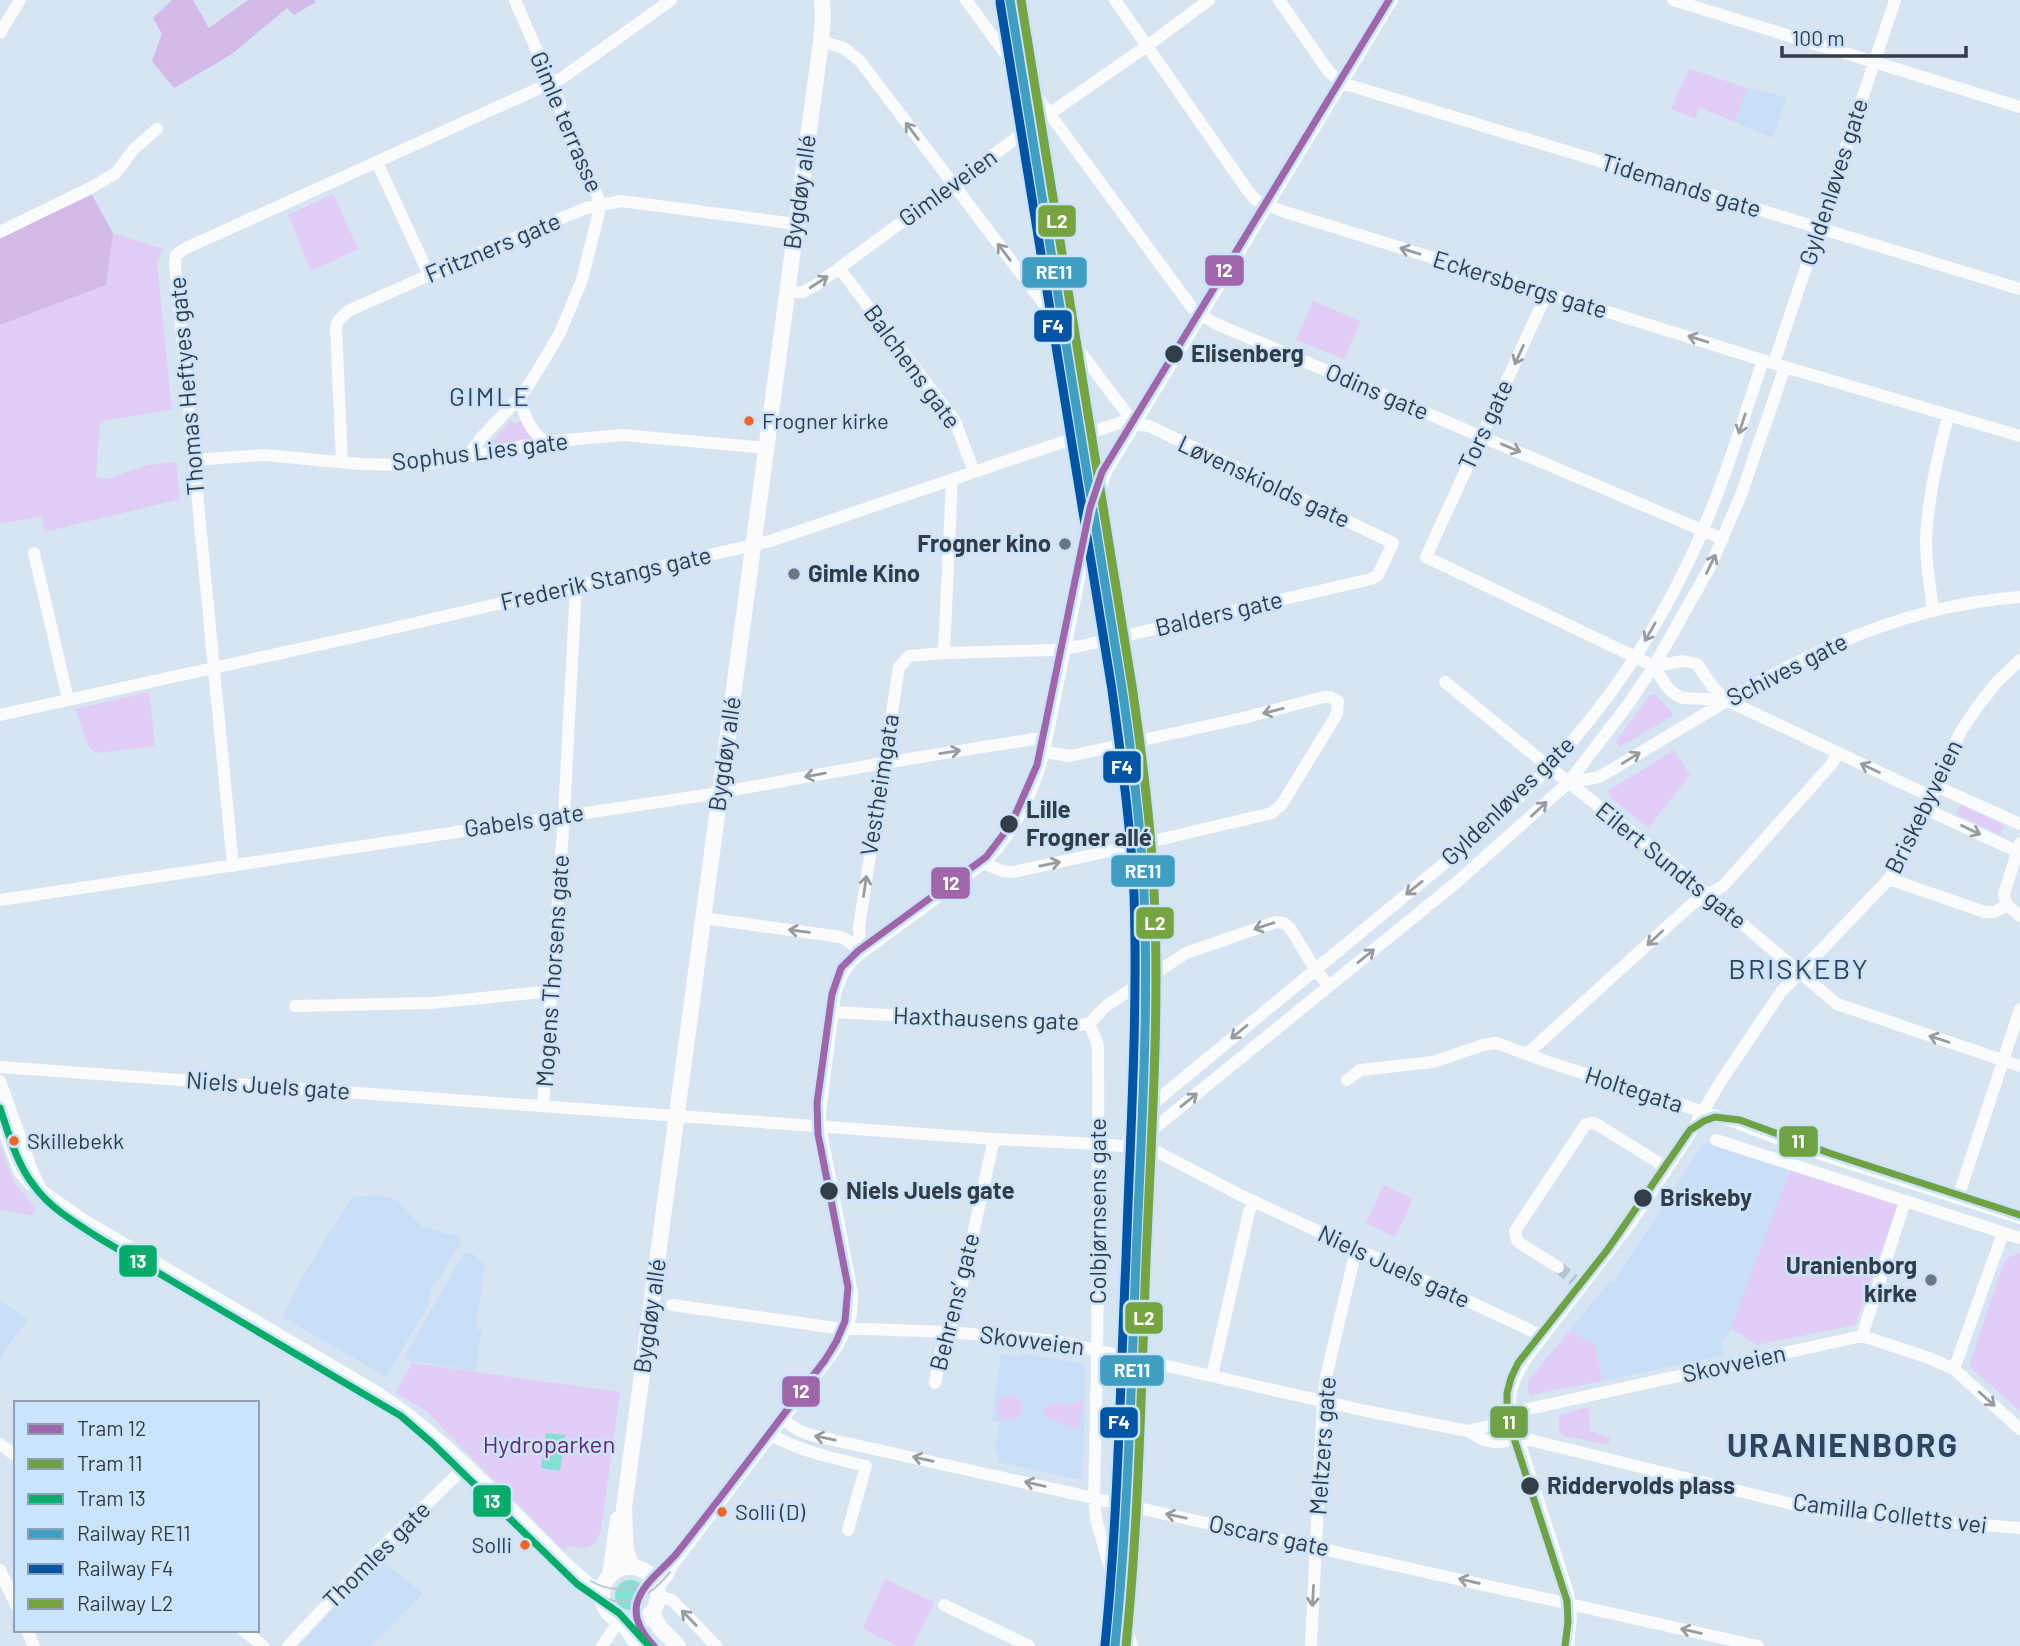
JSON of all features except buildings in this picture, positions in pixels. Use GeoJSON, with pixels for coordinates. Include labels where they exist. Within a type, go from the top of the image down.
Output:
{"type":"FeatureCollection","features":[{"type":"Feature","properties":{"kind":"main road","name":"Bygdøy allé"},"geometry":{"type":"LineString","coordinates":[[632,1567],[626,1551],[624,1508],[821,41],[822,0]]}},
{"type":"Feature","properties":{"kind":"main road","name":"Bygdøy allé"},"geometry":{"type":"LineString","coordinates":[[610,1576],[617,1521],[624,1508]]}},
{"type":"Feature","properties":{"kind":"main road"},"geometry":{"type":"LineString","coordinates":[[621,1622],[639,1622],[656,1607],[656,1587],[643,1570],[632,1567],[620,1569],[604,1583],[602,1592],[608,1612],[621,1622],[639,1646]]}},
{"type":"Feature","properties":{"kind":"main road"},"geometry":{"type":"LineString","coordinates":[[652,1613],[660,1628],[678,1646]]}},
{"type":"Feature","properties":{"kind":"street"},"geometry":{"type":"LineString","coordinates":[[0,33],[20,0]]}},
{"type":"Feature","properties":{"kind":"street","name":"Gimle terrasse"},"geometry":{"type":"LineString","coordinates":[[469,455],[481,438],[519,398],[547,357],[582,280],[601,204],[562,121],[561,104],[514,0]]}},
{"type":"Feature","properties":{"kind":"street","name":"Thomas Heftyes gate"},"geometry":{"type":"LineString","coordinates":[[233,866],[176,254],[567,75],[671,0]]}},
{"type":"Feature","properties":{"kind":"street","name":"Odins gate"},"geometry":{"type":"LineString","coordinates":[[966,0],[1200,315],[1723,539]]}},
{"type":"Feature","properties":{"kind":"street","name":"Eckersbergs gate"},"geometry":{"type":"LineString","coordinates":[[1115,0],[1256,200],[1547,293],[2020,436]]}},
{"type":"Feature","properties":{"kind":"street","name":"Gimleveien"},"geometry":{"type":"LineString","coordinates":[[787,292],[808,290],[1209,0]]}},
{"type":"Feature","properties":{"kind":"street"},"geometry":{"type":"LineString","coordinates":[[1279,0],[1329,72],[1342,83]]}},
{"type":"Feature","properties":{"kind":"street"},"geometry":{"type":"LineString","coordinates":[[716,1646],[656,1587],[668,1575],[671,1567],[835,1350],[846,1329],[852,1305],[850,1280],[820,1126],[835,994],[841,976],[851,961],[984,863],[998,848],[1025,803],[1045,746],[1097,493],[1110,463],[1392,0]]}},
{"type":"Feature","properties":{"kind":"street"},"geometry":{"type":"LineString","coordinates":[[1673,0],[1688,2],[2020,107]]}},
{"type":"Feature","properties":{"kind":"street","name":"Gyldenløves gate"},"geometry":{"type":"LineString","coordinates":[[1144,1149],[1151,1131],[1457,882],[1568,783],[1654,666],[1692,601],[1723,539],[1741,495],[1774,363],[1895,0]]}},
{"type":"Feature","properties":{"kind":"street"},"geometry":{"type":"LineString","coordinates":[[821,41],[844,48],[855,55],[1134,423]]}},
{"type":"Feature","properties":{"kind":"street","name":"Tidemands gate"},"geometry":{"type":"LineString","coordinates":[[1342,83],[2020,289]]}},
{"type":"Feature","properties":{"kind":"street"},"geometry":{"type":"LineString","coordinates":[[0,232],[116,173],[134,149],[157,129]]}},
{"type":"Feature","properties":{"kind":"street"},"geometry":{"type":"LineString","coordinates":[[377,162],[429,275]]}},
{"type":"Feature","properties":{"kind":"street","name":"Fritzners gate"},"geometry":{"type":"LineString","coordinates":[[342,462],[338,321],[348,312],[574,213],[601,204],[621,201],[796,224]]}},
{"type":"Feature","properties":{"kind":"street","name":"Balchens gate"},"geometry":{"type":"LineString","coordinates":[[839,268],[955,421],[974,472]]}},
{"type":"Feature","properties":{"kind":"street","name":"Tors gate"},"geometry":{"type":"LineString","coordinates":[[1547,293],[1426,558],[1635,657]]}},
{"type":"Feature","properties":{"kind":"street","name":"Gyldenløves gate"},"geometry":{"type":"LineString","coordinates":[[1128,1146],[1133,1124],[1144,1111],[1469,843],[1549,767],[1599,708],[1635,657],[1685,569],[1734,447],[1774,363]]}},
{"type":"Feature","properties":{"kind":"street"},"geometry":{"type":"LineString","coordinates":[[519,398],[528,425],[545,442]]}},
{"type":"Feature","properties":{"kind":"street"},"geometry":{"type":"LineString","coordinates":[[1933,610],[1926,542],[1935,468],[1948,416]]}},
{"type":"Feature","properties":{"kind":"street","name":"Frederik Stangs gate"},"geometry":{"type":"LineString","coordinates":[[0,715],[770,541],[1109,425],[1134,423]]}},
{"type":"Feature","properties":{"kind":"street","name":"Løvenskiolds gate"},"geometry":{"type":"LineString","coordinates":[[1134,423],[1149,426],[1393,543]]}},
{"type":"Feature","properties":{"kind":"street","name":"Sophus Lies gate"},"geometry":{"type":"LineString","coordinates":[[194,460],[264,455],[408,465],[545,442],[622,435],[766,448]]}},
{"type":"Feature","properties":{"kind":"street"},"geometry":{"type":"LineString","coordinates":[[944,653],[952,480]]}},
{"type":"Feature","properties":{"kind":"street","name":"Balders gate"},"geometry":{"type":"LineString","coordinates":[[944,653],[1065,649],[1371,579],[1378,575],[1393,543]]}},
{"type":"Feature","properties":{"kind":"street"},"geometry":{"type":"LineString","coordinates":[[34,553],[68,699]]}},
{"type":"Feature","properties":{"kind":"street","name":"Mogens Thorsens gate"},"geometry":{"type":"LineString","coordinates":[[543,1105],[564,816],[576,586]]}},
{"type":"Feature","properties":{"kind":"street","name":"Schives gate"},"geometry":{"type":"LineString","coordinates":[[1568,783],[1599,777],[1726,700],[1815,652],[1864,631],[1933,610],[1970,602],[2020,597]]}},
{"type":"Feature","properties":{"kind":"street","name":"Vestheimgata"},"geometry":{"type":"LineString","coordinates":[[860,954],[859,927],[898,667],[914,654],[944,653]]}},
{"type":"Feature","properties":{"kind":"street"},"geometry":{"type":"LineString","coordinates":[[1635,657],[1654,666],[1676,696],[1726,700]]}},
{"type":"Feature","properties":{"kind":"street","name":"Briskebyveien"},"geometry":{"type":"LineString","coordinates":[[1569,1646],[1570,1604],[1510,1413],[1510,1395],[1516,1375],[1578,1284],[1628,1228],[1781,992],[1889,880],[1961,731],[1996,683],[2020,660]]}},
{"type":"Feature","properties":{"kind":"street"},"geometry":{"type":"LineString","coordinates":[[1654,666],[1683,661],[1697,664],[1712,686],[1726,700],[1931,797],[2018,847],[2004,894],[2007,905],[2020,916]]}},
{"type":"Feature","properties":{"kind":"street"},"geometry":{"type":"LineString","coordinates":[[1445,682],[1549,767]]}},
{"type":"Feature","properties":{"kind":"street"},"geometry":{"type":"LineString","coordinates":[[984,863],[1002,871],[1013,872],[1272,813],[1282,804],[1337,713],[1338,701],[1324,697],[1243,718],[1070,756],[1045,746]]}},
{"type":"Feature","properties":{"kind":"street","name":"Gabels gate"},"geometry":{"type":"LineString","coordinates":[[0,900],[720,792],[1034,739],[1045,746]]}},
{"type":"Feature","properties":{"kind":"street"},"geometry":{"type":"LineString","coordinates":[[1527,1054],[1692,904],[1723,886],[1839,753]]}},
{"type":"Feature","properties":{"kind":"street","name":"Eilert Sundts gate"},"geometry":{"type":"LineString","coordinates":[[1549,767],[1662,856],[1837,1004],[2020,1066]]}},
{"type":"Feature","properties":{"kind":"street"},"geometry":{"type":"LineString","coordinates":[[1931,797],[2020,824]]}},
{"type":"Feature","properties":{"kind":"street"},"geometry":{"type":"LineString","coordinates":[[1889,880],[1985,912],[1994,912],[2007,905]]}},
{"type":"Feature","properties":{"kind":"street"},"geometry":{"type":"LineString","coordinates":[[704,918],[841,937],[850,942],[860,954]]}},
{"type":"Feature","properties":{"kind":"street","name":"Haxthausens gate"},"geometry":{"type":"LineString","coordinates":[[833,1012],[1078,1026],[1089,1024],[1107,1006],[1193,949],[1276,922],[1284,923],[1290,928],[1315,969],[1329,986]]}},
{"type":"Feature","properties":{"kind":"street"},"geometry":{"type":"LineString","coordinates":[[295,1006],[431,1003],[552,991]]}},
{"type":"Feature","properties":{"kind":"street"},"geometry":{"type":"LineString","coordinates":[[1958,1198],[2020,1009]]}},
{"type":"Feature","properties":{"kind":"street","name":"Colbjørnsens gate"},"geometry":{"type":"LineString","coordinates":[[1089,1024],[1098,1050],[1099,1144],[1094,1498],[1096,1519],[1132,1646]]}},
{"type":"Feature","properties":{"kind":"street","name":"Holtegata"},"geometry":{"type":"LineString","coordinates":[[1347,1080],[1360,1070],[1433,1062],[1495,1043],[1732,1121],[1802,1148],[2020,1218]]}},
{"type":"Feature","properties":{"kind":"street","name":"Niels Juels gate"},"geometry":{"type":"LineString","coordinates":[[0,1068],[1152,1149],[1254,1201],[1542,1337]]}},
{"type":"Feature","properties":{"kind":"street"},"geometry":{"type":"LineString","coordinates":[[0,1082],[41,1190]]}},
{"type":"Feature","properties":{"kind":"street"},"geometry":{"type":"LineString","coordinates":[[0,1120],[20,1173],[30,1184],[84,1220],[396,1404],[424,1425],[574,1571],[602,1592]]}},
{"type":"Feature","properties":{"kind":"street"},"geometry":{"type":"LineString","coordinates":[[1558,1267],[1521,1244],[1515,1231],[1586,1125],[1598,1125],[1667,1168]]}},
{"type":"Feature","properties":{"kind":"street","name":"Behrens’ gate"},"geometry":{"type":"LineString","coordinates":[[934,1383],[956,1311],[994,1139]]}},
{"type":"Feature","properties":{"kind":"street"},"geometry":{"type":"LineString","coordinates":[[1716,1140],[2020,1238]]}},
{"type":"Feature","properties":{"kind":"street"},"geometry":{"type":"LineString","coordinates":[[1212,1376],[1249,1212],[1254,1201]]}},
{"type":"Feature","properties":{"kind":"street"},"geometry":{"type":"LineString","coordinates":[[1905,1201],[1862,1336],[1930,1358],[1954,1369],[2020,1429]]}},
{"type":"Feature","properties":{"kind":"street"},"geometry":{"type":"LineString","coordinates":[[1954,1369],[2003,1233]]}},
{"type":"Feature","properties":{"kind":"street","name":"Meltzers gate"},"geometry":{"type":"LineString","coordinates":[[1311,1646],[1323,1402],[1326,1377],[1356,1250]]}},
{"type":"Feature","properties":{"kind":"street","name":"Skovveien"},"geometry":{"type":"LineString","coordinates":[[672,1305],[846,1329],[1034,1338],[1098,1349],[1323,1402],[1468,1431],[1493,1425],[1505,1427],[1517,1436]]}},
{"type":"Feature","properties":{"kind":"street","name":"Skovveien"},"geometry":{"type":"LineString","coordinates":[[1510,1413],[1862,1336]]}},
{"type":"Feature","properties":{"kind":"street","name":"Oscars gate"},"geometry":{"type":"LineString","coordinates":[[783,1420],[800,1431],[815,1436],[1758,1646]]}},
{"type":"Feature","properties":{"kind":"street"},"geometry":{"type":"LineString","coordinates":[[772,1435],[809,1451],[866,1466],[848,1530]]}},
{"type":"Feature","properties":{"kind":"street","name":"Camilla Colletts vei"},"geometry":{"type":"LineString","coordinates":[[1517,1436],[1812,1509],[2020,1528]]}},
{"type":"Feature","properties":{"kind":"street","name":"Thomles gate"},"geometry":{"type":"LineString","coordinates":[[289,1646],[371,1558],[466,1465]]}},
{"type":"Feature","properties":{"kind":"street"},"geometry":{"type":"LineString","coordinates":[[0,1570],[14,1601]]}},
{"type":"Feature","properties":{"kind":"street"},"geometry":{"type":"LineString","coordinates":[[944,1605],[1029,1646]]}},
{"type":"Feature","properties":{"kind":"street"},"geometry":{"type":"LineString","coordinates":[[601,1646],[621,1622]]}},
{"type":"Feature","properties":{"kind":"street"},"geometry":{"type":"LineString","coordinates":[[246,1632],[263,1646]]}},
{"type":"Feature","properties":{"kind":"shaded area"},"geometry":{"type":"Polygon","coordinates":[[[172,0],[193,0],[209,28],[248,0],[316,2],[294,15],[287,8],[232,54],[174,88],[152,61],[162,34],[153,18],[172,0]]]}},
{"type":"Feature","properties":{"kind":"shaded area"},"geometry":{"type":"Polygon","coordinates":[[[1689,69],[1747,88],[1786,97],[1773,138],[1700,107],[1695,118],[1671,109],[1689,69]]]}},
{"type":"Feature","properties":{"kind":"shaded area"},"geometry":{"type":"Polygon","coordinates":[[[92,195],[113,233],[106,285],[0,325],[0,236],[92,195]]]}},
{"type":"Feature","properties":{"kind":"shaded area"},"geometry":{"type":"Polygon","coordinates":[[[1706,1143],[1789,1170],[1741,1313],[1721,1343],[1724,1355],[1602,1381],[1595,1345],[1570,1330],[1609,1282],[1613,1283],[1706,1143]]]}},
{"type":"Feature","properties":{"kind":"shaded area"},"geometry":{"type":"Polygon","coordinates":[[[380,1195],[398,1201],[422,1226],[459,1236],[461,1247],[456,1250],[432,1285],[429,1304],[386,1377],[283,1317],[302,1277],[352,1197],[380,1195]]]}},
{"type":"Feature","properties":{"kind":"shaded area"},"geometry":{"type":"Polygon","coordinates":[[[465,1252],[475,1255],[485,1264],[476,1329],[481,1330],[477,1371],[406,1360],[406,1353],[465,1252]]]}},
{"type":"Feature","properties":{"kind":"shaded area"},"geometry":{"type":"Polygon","coordinates":[[[0,1300],[28,1320],[0,1360],[0,1300]]]}},
{"type":"Feature","properties":{"kind":"shaded area"},"geometry":{"type":"Polygon","coordinates":[[[1021,1353],[1080,1363],[1085,1368],[1083,1479],[998,1462],[999,1455],[995,1449],[1000,1422],[992,1420],[1001,1354],[1020,1357],[1021,1353]]]}},
{"type":"Feature","properties":{"kind":"shaded area"},"geometry":{"type":"Polygon","coordinates":[[[546,1433],[565,1435],[560,1471],[541,1468],[546,1433]]]}},
{"type":"Feature","properties":{"kind":"shaded area"},"geometry":{"type":"Polygon","coordinates":[[[376,1562],[385,1563],[423,1593],[371,1646],[299,1646],[376,1562]]]}},
{"type":"Feature","properties":{"kind":"shaded area"},"geometry":{"type":"Polygon","coordinates":[[[630,1580],[636,1581],[644,1589],[644,1601],[636,1609],[630,1610],[624,1609],[616,1601],[615,1595],[616,1589],[624,1581],[630,1580]]]}},
{"type":"Feature","properties":{"kind":"green space"},"geometry":{"type":"Polygon","coordinates":[[[1689,69],[1747,88],[1735,122],[1700,107],[1695,118],[1671,109],[1689,69]]]}},
{"type":"Feature","properties":{"kind":"green space"},"geometry":{"type":"Polygon","coordinates":[[[333,194],[358,249],[311,271],[288,215],[333,194]]]}},
{"type":"Feature","properties":{"kind":"green space"},"geometry":{"type":"Polygon","coordinates":[[[113,233],[163,249],[157,263],[172,410],[100,421],[96,477],[107,479],[148,465],[176,462],[180,499],[45,532],[42,516],[0,524],[0,325],[106,285],[113,233]]]}},
{"type":"Feature","properties":{"kind":"green space"},"geometry":{"type":"Polygon","coordinates":[[[1313,301],[1361,321],[1344,359],[1296,340],[1313,301]]]}},
{"type":"Feature","properties":{"kind":"green space"},"geometry":{"type":"Polygon","coordinates":[[[522,420],[533,439],[488,446],[510,421],[516,424],[522,420]]]}},
{"type":"Feature","properties":{"kind":"green space"},"geometry":{"type":"Polygon","coordinates":[[[149,692],[155,746],[96,753],[89,747],[75,709],[149,692]]]}},
{"type":"Feature","properties":{"kind":"green space"},"geometry":{"type":"Polygon","coordinates":[[[1655,694],[1672,712],[1672,716],[1620,747],[1616,742],[1650,695],[1655,694]]]}},
{"type":"Feature","properties":{"kind":"green space"},"geometry":{"type":"Polygon","coordinates":[[[1674,750],[1690,775],[1649,827],[1646,826],[1610,797],[1608,791],[1674,750]]]}},
{"type":"Feature","properties":{"kind":"green space"},"geometry":{"type":"Polygon","coordinates":[[[1961,805],[2004,825],[2000,835],[1956,814],[1961,805]]]}},
{"type":"Feature","properties":{"kind":"green space"},"geometry":{"type":"Polygon","coordinates":[[[0,1144],[13,1181],[36,1208],[32,1216],[0,1209],[0,1144]]]}},
{"type":"Feature","properties":{"kind":"green space"},"geometry":{"type":"Polygon","coordinates":[[[1790,1170],[1898,1204],[1855,1325],[1757,1345],[1731,1328],[1790,1170]]]}},
{"type":"Feature","properties":{"kind":"green space"},"geometry":{"type":"Polygon","coordinates":[[[1384,1185],[1413,1199],[1395,1237],[1366,1223],[1384,1185]]]}},
{"type":"Feature","properties":{"kind":"green space"},"geometry":{"type":"Polygon","coordinates":[[[2020,1253],[2020,1411],[1969,1366],[2003,1265],[2009,1257],[2020,1253]]]}},
{"type":"Feature","properties":{"kind":"green space"},"geometry":{"type":"Polygon","coordinates":[[[1570,1330],[1595,1345],[1602,1381],[1530,1395],[1528,1381],[1570,1330]]]}},
{"type":"Feature","properties":{"kind":"green space","name":"Hydroparken"},"geometry":{"type":"Polygon","coordinates":[[[412,1363],[620,1392],[601,1530],[594,1544],[586,1548],[571,1546],[563,1550],[425,1410],[395,1393],[412,1363]]]}},
{"type":"Feature","properties":{"kind":"green space"},"geometry":{"type":"Polygon","coordinates":[[[1010,1395],[1019,1399],[1023,1408],[1019,1417],[1010,1421],[1001,1417],[997,1408],[1001,1399],[1010,1395]]]}},
{"type":"Feature","properties":{"kind":"green space"},"geometry":{"type":"Polygon","coordinates":[[[1082,1401],[1083,1405],[1078,1429],[1056,1422],[1043,1414],[1045,1406],[1059,1402],[1071,1405],[1082,1401]]]}},
{"type":"Feature","properties":{"kind":"green space"},"geometry":{"type":"Polygon","coordinates":[[[1589,1407],[1590,1431],[1610,1438],[1608,1445],[1565,1436],[1559,1432],[1559,1415],[1589,1407]]]}},
{"type":"Feature","properties":{"kind":"green space"},"geometry":{"type":"Polygon","coordinates":[[[885,1579],[934,1602],[913,1646],[896,1646],[863,1628],[885,1579]]]}},
{"type":"Feature","properties":{"kind":"tunnel"},"geometry":{"type":"LineString","coordinates":[[1558,1267],[1574,1280]]}},
{"type":"Feature","properties":{"kind":"tram line","name":"12"},"geometry":{"type":"LineString","coordinates":[[654,1646],[643,1632],[636,1615],[640,1595],[677,1553],[825,1360],[845,1321],[848,1287],[818,1134],[817,1103],[832,994],[841,968],[858,951],[986,857],[1016,813],[1037,765],[1090,508],[1102,472],[1389,0]]}},
{"type":"Feature","properties":{"kind":"tram line","name":"13"},"geometry":{"type":"LineString","coordinates":[[0,1108],[23,1169],[41,1195],[56,1209],[99,1238],[401,1416],[577,1584],[619,1613],[649,1646]]}},
{"type":"Feature","properties":{"kind":"tram line","name":"11"},"geometry":{"type":"LineString","coordinates":[[1565,1646],[1567,1601],[1510,1426],[1507,1393],[1518,1363],[1608,1249],[1690,1130],[1715,1117],[1740,1120],[1829,1153],[2020,1215]]}},
{"type":"Feature","properties":{"kind":"tram line"},"geometry":{"type":"LineString","coordinates":[[591,1581],[610,1588],[628,1588],[646,1582],[662,1571]]}},
{"type":"Feature","properties":{"kind":"tram line"},"geometry":{"type":"LineString","coordinates":[[578,1579],[603,1597],[626,1602],[648,1593],[670,1572]]}},
{"type":"Feature","properties":{"kind":"rail line","name":"RE11"},"geometry":{"type":"LineString","coordinates":[[1010,0],[1122,688],[1143,868],[1146,985],[1144,1077],[1128,1453],[1115,1646]]}},
{"type":"Feature","properties":{"kind":"rail line","name":"L2"},"geometry":{"type":"LineString","coordinates":[[1021,0],[1132,686],[1153,865],[1156,937],[1154,1076],[1137,1502],[1126,1646]]}},
{"type":"Feature","properties":{"kind":"rail line","name":"F4"},"geometry":{"type":"LineString","coordinates":[[1000,2],[1112,690],[1133,869],[1133,1077],[1116,1501],[1105,1645]]}},
{"type":"Feature","properties":{"kind":"place","name":"Elisenberg"},"geometry":{"type":"Point","coordinates":[1174,354]}},
{"type":"Feature","properties":{"kind":"place","name":"Frogner kirke"},"geometry":{"type":"Point","coordinates":[749,421]}},
{"type":"Feature","properties":{"kind":"place","name":"Frogner kino"},"geometry":{"type":"Point","coordinates":[1065,544]}},
{"type":"Feature","properties":{"kind":"place","name":"Gimle Kino"},"geometry":{"type":"Point","coordinates":[794,574]}},
{"type":"Feature","properties":{"kind":"place","name":"Lille Frogner allé"},"geometry":{"type":"Point","coordinates":[1009,824]}},
{"type":"Feature","properties":{"kind":"place","name":"Skillebekk"},"geometry":{"type":"Point","coordinates":[14,1141]}},
{"type":"Feature","properties":{"kind":"place","name":"Niels Juels gate"},"geometry":{"type":"Point","coordinates":[829,1191]}},
{"type":"Feature","properties":{"kind":"place","name":"Briskeby"},"geometry":{"type":"Point","coordinates":[1643,1198]}},
{"type":"Feature","properties":{"kind":"place","name":"Uranienborg kirke"},"geometry":{"type":"Point","coordinates":[1931,1280]}},
{"type":"Feature","properties":{"kind":"place","name":"Riddervolds plass"},"geometry":{"type":"Point","coordinates":[1530,1486]}},
{"type":"Feature","properties":{"kind":"place","name":"Solli (D)"},"geometry":{"type":"Point","coordinates":[722,1512]}},
{"type":"Feature","properties":{"kind":"place","name":"Solli"},"geometry":{"type":"Point","coordinates":[525,1545]}},
{"type":"Feature","properties":{"kind":"district","name":"GIMLE"},"geometry":{"type":"Point","coordinates":[490,397]}},
{"type":"Feature","properties":{"kind":"district","name":"BRISKEBY"},"geometry":{"type":"Point","coordinates":[1799,969]}},
{"type":"Feature","properties":{"kind":"district","name":"URANIENBORG"},"geometry":{"type":"Point","coordinates":[1843,1446]}}]}
